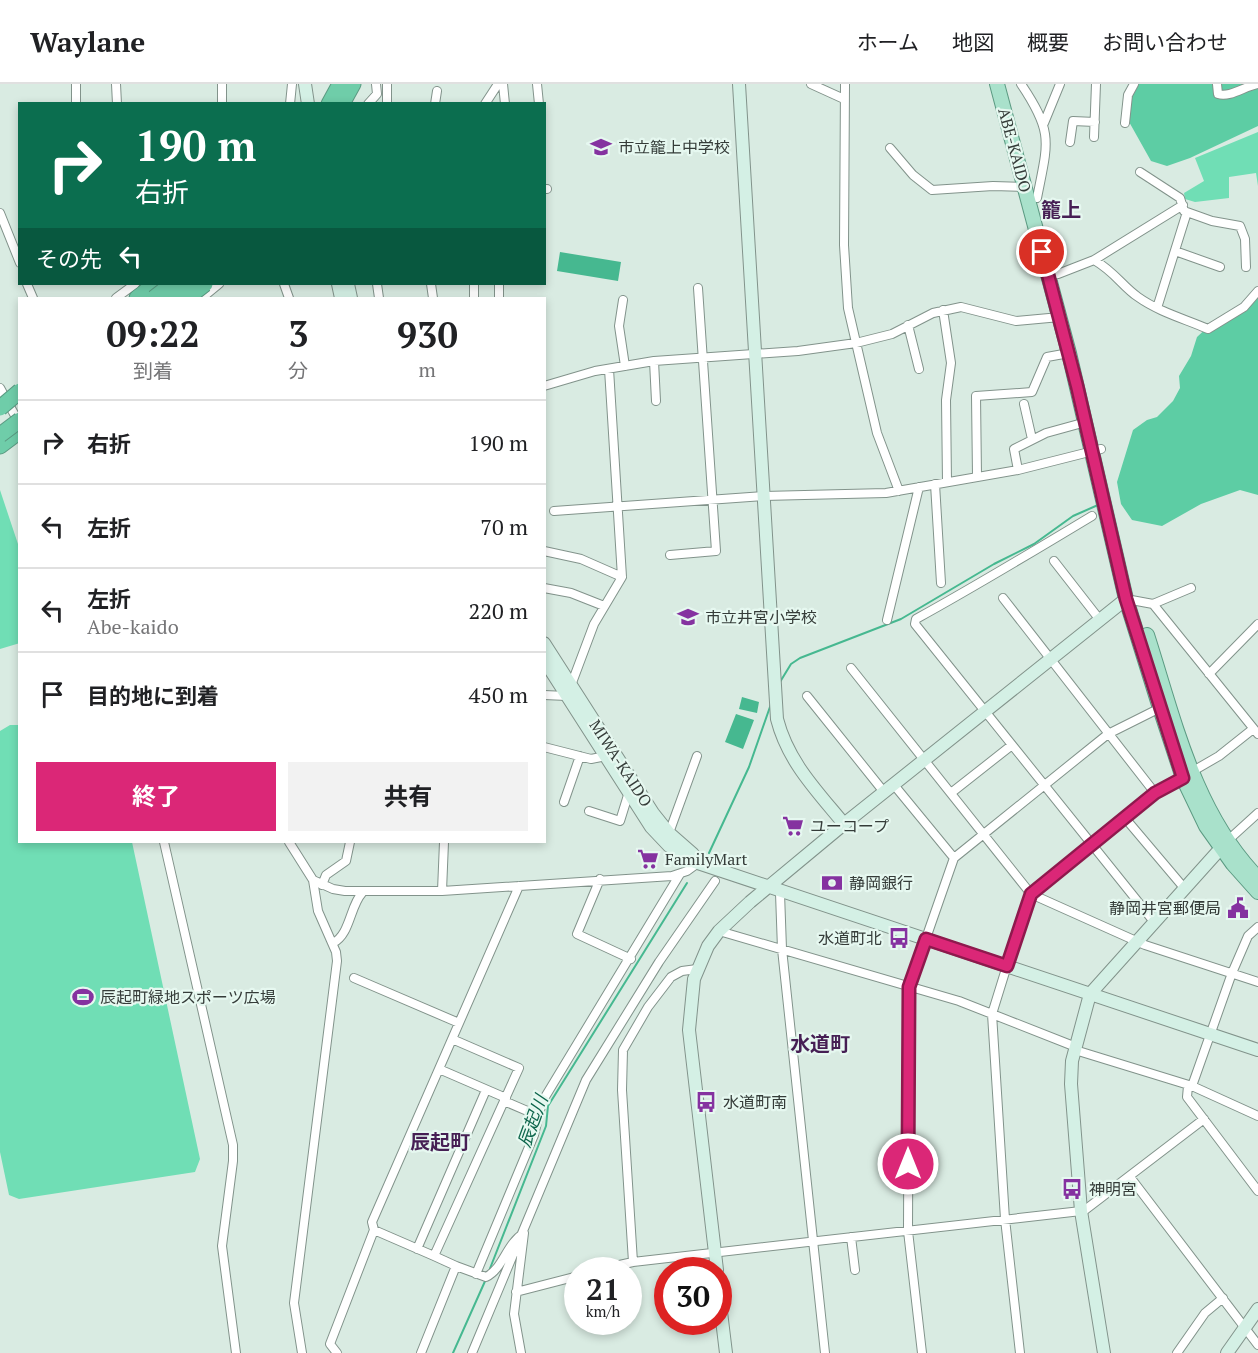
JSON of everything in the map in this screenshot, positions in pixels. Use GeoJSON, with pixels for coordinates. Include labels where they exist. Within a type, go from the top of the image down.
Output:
{"type":"FeatureCollection","features":[{"type":"Feature","properties":{"kind":"highway"},"geometry":{"type":"LineString","coordinates":[[332,102],[342,84]]}},
{"type":"Feature","properties":{"kind":"highway"},"geometry":{"type":"LineString","coordinates":[[343,102],[353,84]]}},
{"type":"Feature","properties":{"kind":"highway"},"geometry":{"type":"LineString","coordinates":[[348,102],[358,84]]}},
{"type":"Feature","properties":{"kind":"highway"},"geometry":{"type":"LineString","coordinates":[[138,297],[155,285]]}},
{"type":"Feature","properties":{"kind":"highway"},"geometry":{"type":"LineString","coordinates":[[155,297],[171,285]]}},
{"type":"Feature","properties":{"kind":"highway"},"geometry":{"type":"LineString","coordinates":[[171,297],[187,285]]}},
{"type":"Feature","properties":{"kind":"highway"},"geometry":{"type":"LineString","coordinates":[[188,297],[204,285]]}},
{"type":"Feature","properties":{"kind":"highway"},"geometry":{"type":"LineString","coordinates":[[0,408],[18,393]]}},
{"type":"Feature","properties":{"kind":"highway"},"geometry":{"type":"LineString","coordinates":[[0,420],[18,406]]}},
{"type":"Feature","properties":{"kind":"highway"},"geometry":{"type":"LineString","coordinates":[[0,435],[18,423]]}},
{"type":"Feature","properties":{"kind":"highway"},"geometry":{"type":"LineString","coordinates":[[0,446],[18,432]]}},
{"type":"Feature","properties":{"kind":"main road","name":"ABE-KAIDO"},"geometry":{"type":"LineString","coordinates":[[997,84],[1086,422],[1096,450]]}},
{"type":"Feature","properties":{"kind":"main road","name":"ABE-KAIDO"},"geometry":{"type":"LineString","coordinates":[[1006,84],[1058,274],[1131,601],[1160,708],[1188,775]]}},
{"type":"Feature","properties":{"kind":"main road","name":"ABE-KAIDO"},"geometry":{"type":"LineString","coordinates":[[1131,601],[1206,826],[1258,878]]}},
{"type":"Feature","properties":{"kind":"main road","name":"ABE-KAIDO"},"geometry":{"type":"LineString","coordinates":[[1224,844],[1258,892]]}},
{"type":"Feature","properties":{"kind":"street"},"geometry":{"type":"LineString","coordinates":[[76,84],[76,102]]}},
{"type":"Feature","properties":{"kind":"street"},"geometry":{"type":"LineString","coordinates":[[116,84],[117,102]]}},
{"type":"Feature","properties":{"kind":"street"},"geometry":{"type":"LineString","coordinates":[[222,84],[222,102]]}},
{"type":"Feature","properties":{"kind":"street"},"geometry":{"type":"LineString","coordinates":[[291,102],[292,84]]}},
{"type":"Feature","properties":{"kind":"street"},"geometry":{"type":"LineString","coordinates":[[305,84],[308,102]]}},
{"type":"Feature","properties":{"kind":"street"},"geometry":{"type":"LineString","coordinates":[[313,84],[316,102]]}},
{"type":"Feature","properties":{"kind":"street"},"geometry":{"type":"LineString","coordinates":[[370,102],[376,94],[376,84]]}},
{"type":"Feature","properties":{"kind":"street"},"geometry":{"type":"LineString","coordinates":[[387,84],[387,102]]}},
{"type":"Feature","properties":{"kind":"street"},"geometry":{"type":"LineString","coordinates":[[486,102],[498,84]]}},
{"type":"Feature","properties":{"kind":"street"},"geometry":{"type":"LineString","coordinates":[[503,84],[505,102]]}},
{"type":"Feature","properties":{"kind":"street"},"geometry":{"type":"LineString","coordinates":[[537,84],[539,102]]}},
{"type":"Feature","properties":{"kind":"street"},"geometry":{"type":"LineString","coordinates":[[739,84],[779,727],[783,742],[795,764],[844,824]]}},
{"type":"Feature","properties":{"kind":"street"},"geometry":{"type":"LineString","coordinates":[[811,84],[844,99]]}},
{"type":"Feature","properties":{"kind":"street"},"geometry":{"type":"LineString","coordinates":[[845,84],[846,296],[877,433],[899,490]]}},
{"type":"Feature","properties":{"kind":"street"},"geometry":{"type":"LineString","coordinates":[[1021,84],[1041,114],[1047,143],[1037,198]]}},
{"type":"Feature","properties":{"kind":"street"},"geometry":{"type":"LineString","coordinates":[[1044,124],[1060,84]]}},
{"type":"Feature","properties":{"kind":"street"},"geometry":{"type":"LineString","coordinates":[[1094,137],[1096,84]]}},
{"type":"Feature","properties":{"kind":"street"},"geometry":{"type":"LineString","coordinates":[[1125,123],[1128,95],[1134,84]]}},
{"type":"Feature","properties":{"kind":"street"},"geometry":{"type":"LineString","coordinates":[[1217,84],[1218,94],[1226,95],[1242,87],[1258,84]]}},
{"type":"Feature","properties":{"kind":"street"},"geometry":{"type":"LineString","coordinates":[[435,102],[437,91]]}},
{"type":"Feature","properties":{"kind":"street"},"geometry":{"type":"LineString","coordinates":[[1070,142],[1073,121],[1095,122]]}},
{"type":"Feature","properties":{"kind":"street"},"geometry":{"type":"LineString","coordinates":[[890,148],[913,175],[932,190],[981,186],[1025,187]]}},
{"type":"Feature","properties":{"kind":"street"},"geometry":{"type":"LineString","coordinates":[[1140,172],[1180,198],[1185,209],[1175,252],[1156,308]]}},
{"type":"Feature","properties":{"kind":"street"},"geometry":{"type":"LineString","coordinates":[[1058,274],[1095,260],[1185,209]]}},
{"type":"Feature","properties":{"kind":"street"},"geometry":{"type":"LineString","coordinates":[[1185,209],[1212,221],[1240,226],[1245,239],[1246,267]]}},
{"type":"Feature","properties":{"kind":"street"},"geometry":{"type":"LineString","coordinates":[[0,213],[18,258]]}},
{"type":"Feature","properties":{"kind":"street"},"geometry":{"type":"LineString","coordinates":[[8,233],[18,233]]}},
{"type":"Feature","properties":{"kind":"street"},"geometry":{"type":"LineString","coordinates":[[1175,252],[1220,267]]}},
{"type":"Feature","properties":{"kind":"street"},"geometry":{"type":"LineString","coordinates":[[1095,260],[1112,270],[1136,296],[1156,308],[1208,329],[1244,307],[1258,291]]}},
{"type":"Feature","properties":{"kind":"street"},"geometry":{"type":"LineString","coordinates":[[117,297],[134,285]]}},
{"type":"Feature","properties":{"kind":"street"},"geometry":{"type":"LineString","coordinates":[[158,285],[185,297]]}},
{"type":"Feature","properties":{"kind":"street"},"geometry":{"type":"LineString","coordinates":[[203,297],[218,285]]}},
{"type":"Feature","properties":{"kind":"street"},"geometry":{"type":"LineString","coordinates":[[670,555],[716,550],[698,288]]}},
{"type":"Feature","properties":{"kind":"street"},"geometry":{"type":"LineString","coordinates":[[623,300],[619,326],[625,366]]}},
{"type":"Feature","properties":{"kind":"street"},"geometry":{"type":"LineString","coordinates":[[546,385],[609,369],[654,361],[755,352],[798,351],[856,343],[892,334],[943,310],[968,307],[1003,320],[1016,321],[1060,317]]}},
{"type":"Feature","properties":{"kind":"street"},"geometry":{"type":"LineString","coordinates":[[943,310],[951,363],[946,400],[947,482]]}},
{"type":"Feature","properties":{"kind":"street"},"geometry":{"type":"LineString","coordinates":[[908,325],[919,369]]}},
{"type":"Feature","properties":{"kind":"street"},"geometry":{"type":"LineString","coordinates":[[977,476],[976,396],[1032,392],[1047,357],[1069,353]]}},
{"type":"Feature","properties":{"kind":"street"},"geometry":{"type":"LineString","coordinates":[[654,361],[656,401]]}},
{"type":"Feature","properties":{"kind":"street"},"geometry":{"type":"LineString","coordinates":[[546,694],[569,691],[594,624],[621,577],[609,369]]}},
{"type":"Feature","properties":{"kind":"street"},"geometry":{"type":"LineString","coordinates":[[0,388],[18,419]]}},
{"type":"Feature","properties":{"kind":"street"},"geometry":{"type":"LineString","coordinates":[[1024,404],[1032,439]]}},
{"type":"Feature","properties":{"kind":"street"},"geometry":{"type":"LineString","coordinates":[[1018,470],[1014,449],[1032,439],[1086,422]]}},
{"type":"Feature","properties":{"kind":"street"},"geometry":{"type":"LineString","coordinates":[[554,511],[764,496],[864,494],[1018,470],[1096,450]]}},
{"type":"Feature","properties":{"kind":"street"},"geometry":{"type":"LineString","coordinates":[[935,484],[941,583]]}},
{"type":"Feature","properties":{"kind":"street"},"geometry":{"type":"LineString","coordinates":[[887,620],[919,487]]}},
{"type":"Feature","properties":{"kind":"street"},"geometry":{"type":"LineString","coordinates":[[1092,516],[1032,554],[997,571],[916,619],[915,624],[1155,923]]}},
{"type":"Feature","properties":{"kind":"street"},"geometry":{"type":"LineString","coordinates":[[546,551],[581,559],[621,577]]}},
{"type":"Feature","properties":{"kind":"street"},"geometry":{"type":"LineString","coordinates":[[1054,561],[1100,620]]}},
{"type":"Feature","properties":{"kind":"street"},"geometry":{"type":"LineString","coordinates":[[546,588],[571,593],[604,606]]}},
{"type":"Feature","properties":{"kind":"street"},"geometry":{"type":"LineString","coordinates":[[715,1257],[689,1030],[691,995],[697,969],[708,946],[719,931],[766,888],[1100,620],[1131,601],[1153,604],[1191,588]]}},
{"type":"Feature","properties":{"kind":"street"},"geometry":{"type":"LineString","coordinates":[[1003,598],[1049,661],[1155,793]]}},
{"type":"Feature","properties":{"kind":"street"},"geometry":{"type":"LineString","coordinates":[[1020,1353],[1005,1219],[992,1014],[1031,894],[1155,793],[1219,756],[1255,728],[1153,604]]}},
{"type":"Feature","properties":{"kind":"street"},"geometry":{"type":"LineString","coordinates":[[1209,674],[1258,624]]}},
{"type":"Feature","properties":{"kind":"street","name":"MIWA-KAIDO"},"geometry":{"type":"LineString","coordinates":[[546,647],[606,756],[651,827],[669,846],[714,875],[766,888],[926,939],[1213,1033],[1258,1050]]}},
{"type":"Feature","properties":{"kind":"street","name":"MIWA-KAIDO"},"geometry":{"type":"LineString","coordinates":[[546,662],[569,691],[653,813],[669,833],[714,875]]}},
{"type":"Feature","properties":{"kind":"street"},"geometry":{"type":"LineString","coordinates":[[851,668],[1031,894],[1138,941],[1258,982]]}},
{"type":"Feature","properties":{"kind":"street"},"geometry":{"type":"LineString","coordinates":[[807,696],[954,858]]}},
{"type":"Feature","properties":{"kind":"street"},"geometry":{"type":"LineString","coordinates":[[922,1353],[908,1231],[909,987],[954,858],[1108,734],[1160,708]]}},
{"type":"Feature","properties":{"kind":"street"},"geometry":{"type":"LineString","coordinates":[[951,793],[1012,744]]}},
{"type":"Feature","properties":{"kind":"street"},"geometry":{"type":"LineString","coordinates":[[546,748],[591,759],[606,756]]}},
{"type":"Feature","properties":{"kind":"street"},"geometry":{"type":"LineString","coordinates":[[564,802],[580,756]]}},
{"type":"Feature","properties":{"kind":"street"},"geometry":{"type":"LineString","coordinates":[[669,833],[697,756]]}},
{"type":"Feature","properties":{"kind":"street"},"geometry":{"type":"LineString","coordinates":[[590,811],[620,821],[629,792]]}},
{"type":"Feature","properties":{"kind":"street"},"geometry":{"type":"LineString","coordinates":[[1104,1353],[1081,1212],[1071,1084],[1075,1048],[1090,994],[1224,844],[1258,813]]}},
{"type":"Feature","properties":{"kind":"street"},"geometry":{"type":"LineString","coordinates":[[1125,818],[1185,889]]}},
{"type":"Feature","properties":{"kind":"street"},"geometry":{"type":"LineString","coordinates":[[164,843],[232,1145],[233,1161],[222,1246],[236,1353]]}},
{"type":"Feature","properties":{"kind":"street"},"geometry":{"type":"LineString","coordinates":[[290,843],[313,880],[316,903],[333,943],[337,961],[294,1303],[302,1353]]}},
{"type":"Feature","properties":{"kind":"street"},"geometry":{"type":"LineString","coordinates":[[322,885],[326,875],[346,861],[350,843]]}},
{"type":"Feature","properties":{"kind":"street"},"geometry":{"type":"LineString","coordinates":[[442,891],[444,843]]}},
{"type":"Feature","properties":{"kind":"street"},"geometry":{"type":"LineString","coordinates":[[476,1274],[534,1135],[546,1094],[631,959],[680,874],[693,861]]}},
{"type":"Feature","properties":{"kind":"street"},"geometry":{"type":"LineString","coordinates":[[313,880],[333,889],[362,893],[442,891],[680,874]]}},
{"type":"Feature","properties":{"kind":"street"},"geometry":{"type":"LineString","coordinates":[[472,1353],[524,1233],[570,1111],[586,1080],[714,875]]}},
{"type":"Feature","properties":{"kind":"street"},"geometry":{"type":"LineString","coordinates":[[600,879],[577,934],[631,959]]}},
{"type":"Feature","properties":{"kind":"street"},"geometry":{"type":"LineString","coordinates":[[337,1353],[330,1344],[374,1230],[372,1222],[519,886]]}},
{"type":"Feature","properties":{"kind":"street"},"geometry":{"type":"LineString","coordinates":[[333,943],[341,937],[355,902],[362,893]]}},
{"type":"Feature","properties":{"kind":"street"},"geometry":{"type":"LineString","coordinates":[[780,893],[782,949],[825,1353]]}},
{"type":"Feature","properties":{"kind":"street"},"geometry":{"type":"LineString","coordinates":[[1258,927],[1248,936],[1232,973],[1213,1033],[1187,1097],[1258,1191]]}},
{"type":"Feature","properties":{"kind":"street"},"geometry":{"type":"LineString","coordinates":[[719,931],[992,1014],[1075,1048],[1190,1086],[1258,1116]]}},
{"type":"Feature","properties":{"kind":"street"},"geometry":{"type":"LineString","coordinates":[[633,1257],[621,1071],[623,1050],[648,1007],[671,977],[682,971],[697,969]]}},
{"type":"Feature","properties":{"kind":"street"},"geometry":{"type":"LineString","coordinates":[[354,978],[459,1023]]}},
{"type":"Feature","properties":{"kind":"street"},"geometry":{"type":"LineString","coordinates":[[434,1256],[519,1068],[452,1039]]}},
{"type":"Feature","properties":{"kind":"street"},"geometry":{"type":"LineString","coordinates":[[439,1069],[539,1116]]}},
{"type":"Feature","properties":{"kind":"street"},"geometry":{"type":"LineString","coordinates":[[417,1249],[486,1090]]}},
{"type":"Feature","properties":{"kind":"street"},"geometry":{"type":"LineString","coordinates":[[642,1261],[1081,1212],[1204,1119]]}},
{"type":"Feature","properties":{"kind":"street"},"geometry":{"type":"LineString","coordinates":[[1130,1177],[1258,1345]]}},
{"type":"Feature","properties":{"kind":"street"},"geometry":{"type":"LineString","coordinates":[[374,1230],[486,1277],[494,1273],[513,1240],[524,1233]]}},
{"type":"Feature","properties":{"kind":"street"},"geometry":{"type":"LineString","coordinates":[[521,1353],[514,1322],[524,1233]]}},
{"type":"Feature","properties":{"kind":"street"},"geometry":{"type":"LineString","coordinates":[[850,1237],[855,1270]]}},
{"type":"Feature","properties":{"kind":"street"},"geometry":{"type":"LineString","coordinates":[[421,1353],[456,1266]]}},
{"type":"Feature","properties":{"kind":"street"},"geometry":{"type":"LineString","coordinates":[[516,1292],[564,1280]]}},
{"type":"Feature","properties":{"kind":"street"},"geometry":{"type":"LineString","coordinates":[[1177,1353],[1205,1313],[1223,1298]]}},
{"type":"Feature","properties":{"kind":"street"},"geometry":{"type":"LineString","coordinates":[[1227,1353],[1258,1309]]}},
{"type":"Feature","properties":{"kind":"street"},"geometry":{"type":"LineString","coordinates":[[724,1335],[726,1353]]}},
{"type":"Feature","properties":{"kind":"shaded area"},"geometry":{"type":"Polygon","coordinates":[[[1130,84],[1258,84],[1258,126],[1190,158],[1167,166],[1151,161],[1128,120],[1130,84]]]}},
{"type":"Feature","properties":{"kind":"shaded area"},"geometry":{"type":"Polygon","coordinates":[[[1258,132],[1258,186],[1256,173],[1229,177],[1229,198],[1195,202],[1185,199],[1184,193],[1204,181],[1195,158],[1258,132]]]}},
{"type":"Feature","properties":{"kind":"shaded area"},"geometry":{"type":"Polygon","coordinates":[[[560,252],[621,262],[618,281],[557,271],[560,252]]]}},
{"type":"Feature","properties":{"kind":"shaded area"},"geometry":{"type":"Polygon","coordinates":[[[1258,287],[1258,495],[1240,490],[1201,504],[1162,526],[1132,520],[1121,504],[1117,482],[1133,430],[1147,420],[1157,417],[1173,401],[1180,388],[1179,376],[1191,356],[1197,337],[1211,324],[1245,302],[1258,287]]]}},
{"type":"Feature","properties":{"kind":"shaded area"},"geometry":{"type":"Polygon","coordinates":[[[0,490],[18,544],[18,644],[0,649],[0,490]]]}},
{"type":"Feature","properties":{"kind":"shaded area"},"geometry":{"type":"Polygon","coordinates":[[[742,697],[759,702],[757,713],[739,709],[742,697]]]}},
{"type":"Feature","properties":{"kind":"shaded area"},"geometry":{"type":"Polygon","coordinates":[[[736,714],[754,720],[743,749],[725,742],[736,714]]]}},
{"type":"Feature","properties":{"kind":"shaded area","name":"辰起町緑地スポーツ広場"},"geometry":{"type":"Polygon","coordinates":[[[10,725],[18,725],[18,843],[132,843],[200,1159],[195,1172],[19,1199],[9,1195],[0,1152],[0,731],[10,725]]]}},
{"type":"Feature","properties":{"kind":"waterway"},"geometry":{"type":"LineString","coordinates":[[780,682],[791,664],[800,658],[901,619],[994,564],[1034,544],[1073,516],[1098,505]]}},
{"type":"Feature","properties":{"kind":"waterway"},"geometry":{"type":"LineString","coordinates":[[709,853],[749,767],[771,704]]}},
{"type":"Feature","properties":{"kind":"waterway","name":"辰起川"},"geometry":{"type":"LineString","coordinates":[[489,1271],[546,1126],[548,1106],[687,883]]}},
{"type":"Feature","properties":{"kind":"waterway","name":"辰起川"},"geometry":{"type":"LineString","coordinates":[[453,1353],[486,1279]]}},
{"type":"Feature","properties":{"kind":"place","name":"市立籠上中学校"},"geometry":{"type":"Point","coordinates":[601,147]}},
{"type":"Feature","properties":{"kind":"place","name":"市立井宮小学校"},"geometry":{"type":"Point","coordinates":[688,617]}},
{"type":"Feature","properties":{"kind":"place","name":"ユーコープ"},"geometry":{"type":"Point","coordinates":[793,826]}},
{"type":"Feature","properties":{"kind":"place","name":"FamilyMart"},"geometry":{"type":"Point","coordinates":[648,859]}},
{"type":"Feature","properties":{"kind":"place","name":"静岡銀行"},"geometry":{"type":"Point","coordinates":[832,883]}},
{"type":"Feature","properties":{"kind":"place","name":"静岡井宮郵便局"},"geometry":{"type":"Point","coordinates":[1238,908]}},
{"type":"Feature","properties":{"kind":"place","name":"水道町北"},"geometry":{"type":"Point","coordinates":[899,938]}},
{"type":"Feature","properties":{"kind":"place","name":"辰起町緑地スポーツ広場"},"geometry":{"type":"Point","coordinates":[83,997]}},
{"type":"Feature","properties":{"kind":"place","name":"水道町南"},"geometry":{"type":"Point","coordinates":[706,1102]}},
{"type":"Feature","properties":{"kind":"place","name":"神明宮"},"geometry":{"type":"Point","coordinates":[1072,1189]}},
{"type":"Feature","properties":{"kind":"district","name":"籠上"},"geometry":{"type":"Point","coordinates":[1061,209]}},
{"type":"Feature","properties":{"kind":"district","name":"水道町"},"geometry":{"type":"Point","coordinates":[820,1043]}},
{"type":"Feature","properties":{"kind":"district","name":"辰起町"},"geometry":{"type":"Point","coordinates":[440,1141]}},
{"type":"Feature","properties":{"kind":"route"},"geometry":{"type":"LineString","coordinates":[[908,1164],[909,987],[926,939],[1007,966],[1031,894],[1155,793],[1183,778],[1126,599],[1077,386],[1042,252]]}}]}
